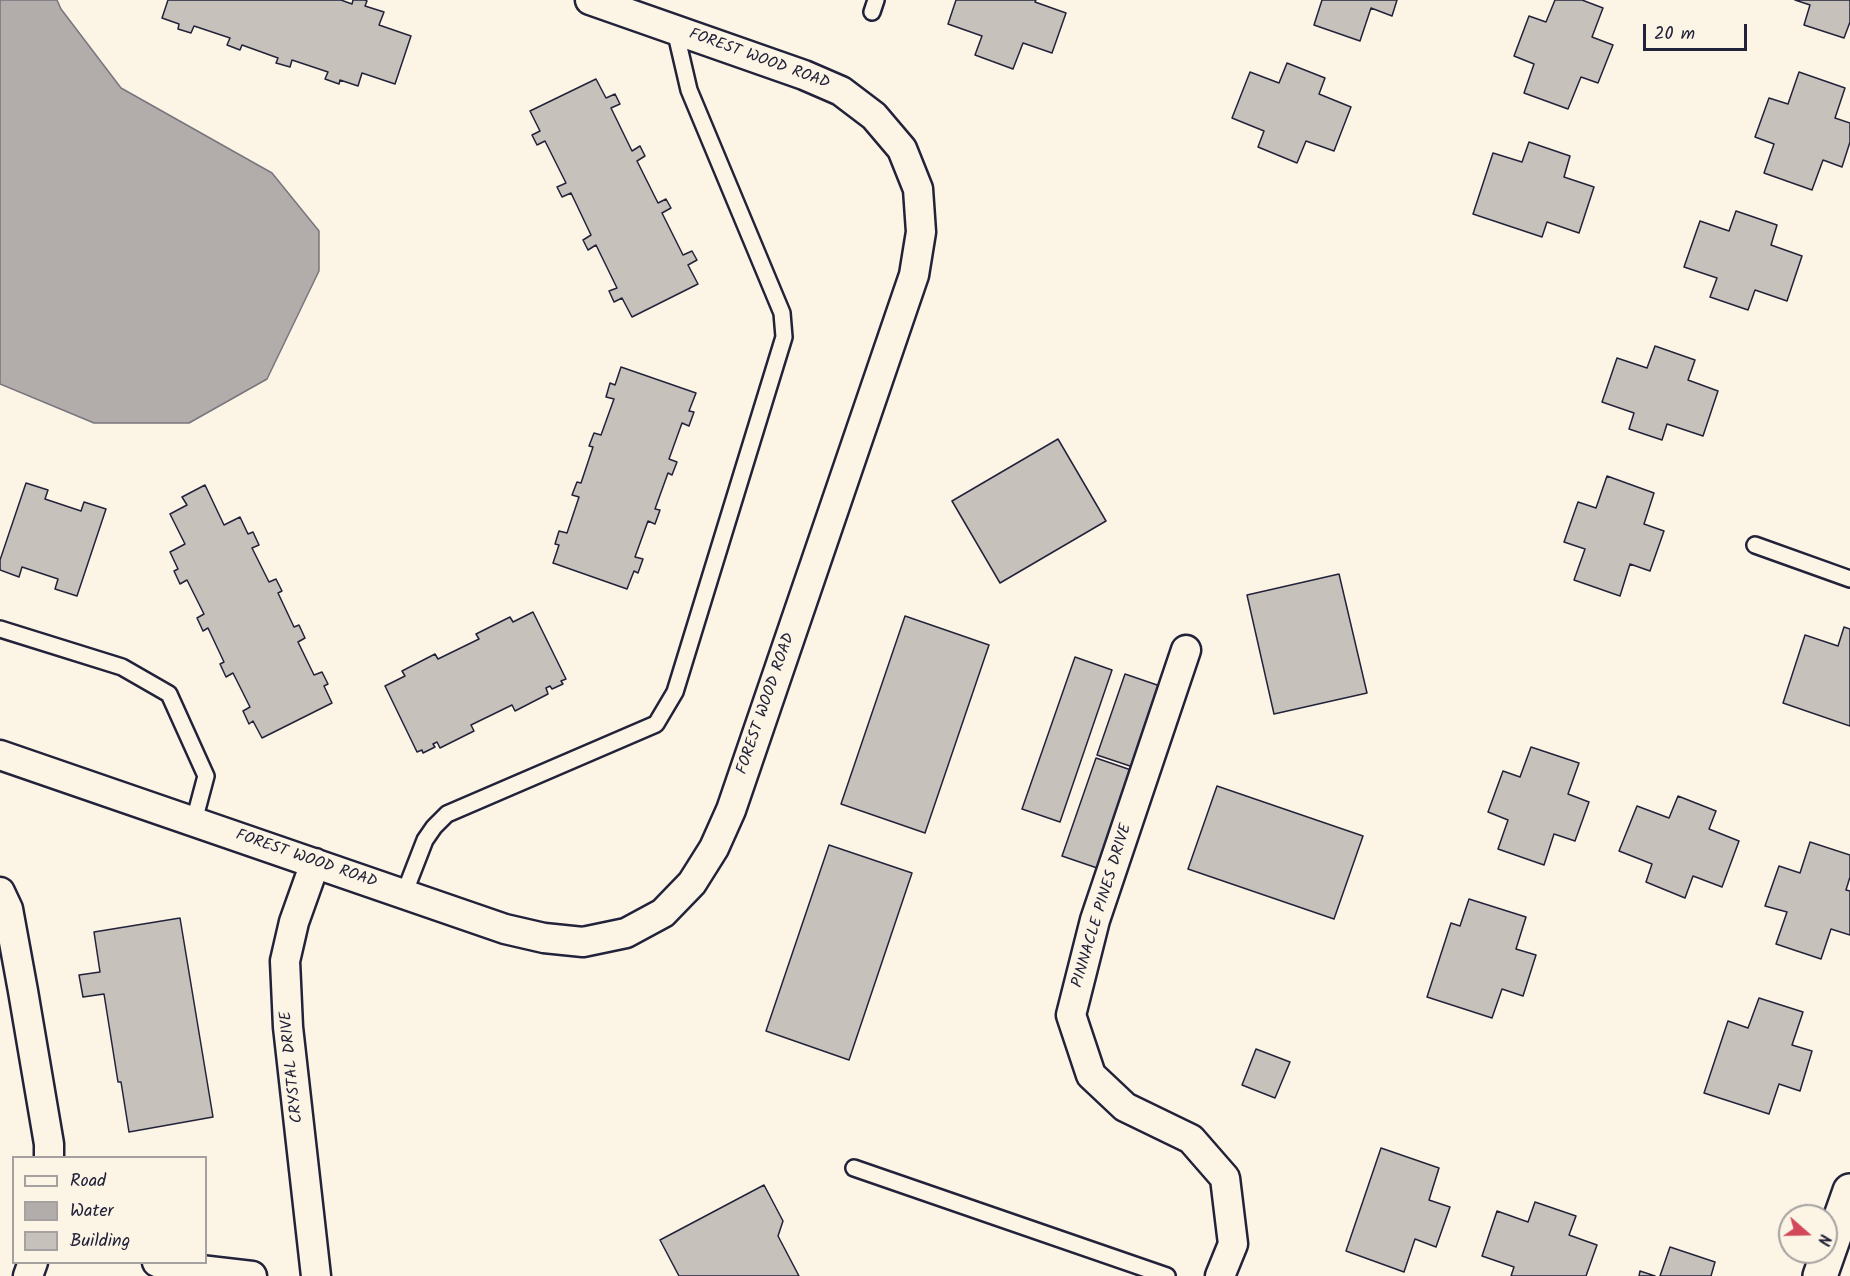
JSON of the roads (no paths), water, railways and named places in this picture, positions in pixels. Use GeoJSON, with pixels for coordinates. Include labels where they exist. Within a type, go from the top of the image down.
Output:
{"type":"FeatureCollection","features":[{"type":"Feature","properties":{"kind":"street","name":"FOREST WOOD ROAD"},"geometry":{"type":"LineString","coordinates":[[0,755],[505,929],[544,938],[583,942],[626,933],[663,913],[692,883],[714,848],[731,810],[914,275],[921,232],[918,189],[902,149],[874,116],[841,91],[804,75],[590,0]]}},
{"type":"Feature","properties":{"kind":"street","name":"PINNACLE PINES DRIVE"},"geometry":{"type":"LineString","coordinates":[[1186,650],[1095,920],[1071,1015],[1091,1075],[1125,1107],[1191,1139],[1225,1178],[1233,1244],[1220,1276]]}},
{"type":"Feature","properties":{"kind":"street","name":"CRYSTAL DRIVE"},"geometry":{"type":"LineString","coordinates":[[315,863],[294,922],[285,961],[288,1026],[316,1276]]}},
{"type":"Feature","properties":{"kind":"street"},"geometry":{"type":"LineString","coordinates":[[0,892],[8,909],[50,1144],[49,1156]]}},
{"type":"Feature","properties":{"kind":"street"},"geometry":{"type":"LineString","coordinates":[[1821,1276],[1843,1233],[1850,1191]]}},
{"type":"Feature","properties":{"kind":"street"},"geometry":{"type":"LineString","coordinates":[[160,1264],[252,1276]]}},
{"type":"Feature","properties":{"kind":"lane"},"geometry":{"type":"LineString","coordinates":[[404,894],[425,840],[447,814],[656,724],[675,692],[784,337],[782,313],[689,90],[675,30]]}},
{"type":"Feature","properties":{"kind":"lane"},"geometry":{"type":"LineString","coordinates":[[1755,545],[1850,579]]}},
{"type":"Feature","properties":{"kind":"lane"},"geometry":{"type":"LineString","coordinates":[[0,629],[122,667],[169,694],[206,776],[194,821]]}},
{"type":"Feature","properties":{"kind":"lane"},"geometry":{"type":"LineString","coordinates":[[854,1168],[1167,1276]]}},
{"type":"Feature","properties":{"kind":"water"},"geometry":{"type":"Polygon","coordinates":[[[0,0],[57,0],[61,9],[121,88],[272,173],[319,231],[319,271],[267,379],[189,423],[94,423],[0,384],[0,0]]]}}]}
